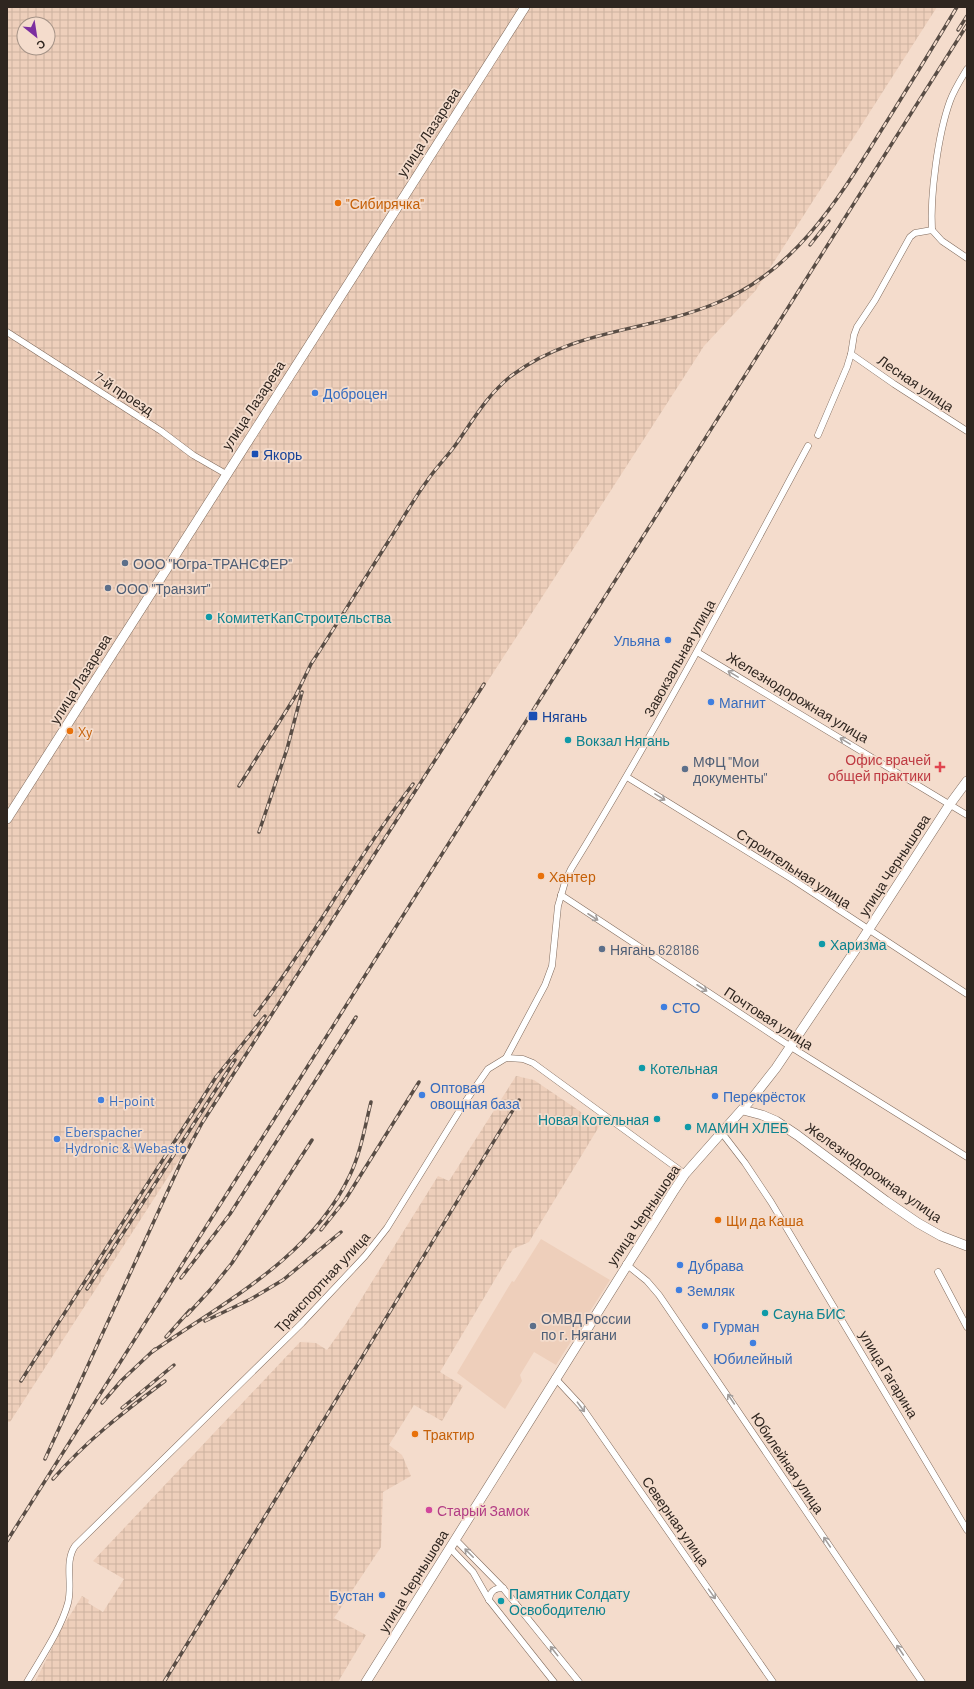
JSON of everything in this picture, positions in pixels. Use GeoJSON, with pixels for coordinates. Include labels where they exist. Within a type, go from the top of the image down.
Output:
{"type":"FeatureCollection","features":[{"type":"Feature","properties":{"kind":"main road","name":"улица Лазарева"},"geometry":{"type":"LineString","coordinates":[[7,819],[525,7]]}},
{"type":"Feature","properties":{"kind":"main road","name":"улица Чернышова"},"geometry":{"type":"LineString","coordinates":[[366,1682],[626,1264],[685,1174],[743,1110],[791,1047],[869,930],[950,804],[967,782]]}},
{"type":"Feature","properties":{"kind":"main road","name":"Железнодорожная улица"},"geometry":{"type":"LineString","coordinates":[[743,1110],[762,1115],[781,1124],[918,1223],[942,1236],[967,1246]]}},
{"type":"Feature","properties":{"kind":"street"},"geometry":{"type":"LineString","coordinates":[[967,69],[950,101],[943,130],[933,189],[932,230],[942,241],[967,258]]}},
{"type":"Feature","properties":{"kind":"street"},"geometry":{"type":"LineString","coordinates":[[818,436],[844,376],[857,327],[875,300],[905,243],[915,233],[932,230]]}},
{"type":"Feature","properties":{"kind":"street","name":"7-й проезд"},"geometry":{"type":"LineString","coordinates":[[7,332],[161,431],[196,457],[226,474]]}},
{"type":"Feature","properties":{"kind":"street","name":"Лесная улица"},"geometry":{"type":"LineString","coordinates":[[851,354],[967,432]]}},
{"type":"Feature","properties":{"kind":"street","name":"Завокзальная улица"},"geometry":{"type":"LineString","coordinates":[[506,1058],[545,985],[552,966],[558,906],[571,869],[627,776],[697,652],[808,446]]}},
{"type":"Feature","properties":{"kind":"street","name":"Железнодорожная улица"},"geometry":{"type":"LineString","coordinates":[[697,652],[967,815]]}},
{"type":"Feature","properties":{"kind":"street","name":"Строительная улица"},"geometry":{"type":"LineString","coordinates":[[627,776],[792,879],[967,994]]}},
{"type":"Feature","properties":{"kind":"street","name":"Почтовая улица"},"geometry":{"type":"LineString","coordinates":[[561,895],[791,1047],[967,1157]]}},
{"type":"Feature","properties":{"kind":"street"},"geometry":{"type":"LineString","coordinates":[[506,1058],[523,1059],[542,1069],[685,1174]]}},
{"type":"Feature","properties":{"kind":"street","name":"Транспортная улица"},"geometry":{"type":"LineString","coordinates":[[27,1682],[64,1615],[70,1593],[70,1556],[76,1546],[302,1323],[365,1256],[387,1228],[482,1077],[488,1069],[506,1058]]}},
{"type":"Feature","properties":{"kind":"street","name":"улица Гагарина"},"geometry":{"type":"LineString","coordinates":[[722,1133],[741,1157],[767,1196],[967,1530]]}},
{"type":"Feature","properties":{"kind":"street","name":"Юбилейная улица"},"geometry":{"type":"LineString","coordinates":[[626,1264],[654,1289],[696,1348],[922,1682]]}},
{"type":"Feature","properties":{"kind":"street"},"geometry":{"type":"LineString","coordinates":[[938,1272],[967,1327]]}},
{"type":"Feature","properties":{"kind":"street","name":"Северная улица"},"geometry":{"type":"LineString","coordinates":[[555,1378],[581,1406],[773,1682]]}},
{"type":"Feature","properties":{"kind":"street"},"geometry":{"type":"LineString","coordinates":[[455,1539],[503,1588],[579,1682]]}},
{"type":"Feature","properties":{"kind":"street"},"geometry":{"type":"LineString","coordinates":[[450,1548],[473,1572],[489,1600],[554,1682]]}},
{"type":"Feature","properties":{"kind":"street"},"geometry":{"type":"LineString","coordinates":[[489,1600],[489,1595],[493,1590],[503,1588]]}},
{"type":"Feature","properties":{"kind":"shaded area"},"geometry":{"type":"Polygon","coordinates":[[[7,7],[937,7],[756,290],[704,346],[10,1422],[7,1422],[7,7]]]}},
{"type":"Feature","properties":{"kind":"shaded area"},"geometry":{"type":"Polygon","coordinates":[[[516,1076],[534,1080],[600,1125],[529,1242],[513,1249],[440,1372],[463,1386],[442,1421],[414,1405],[389,1445],[402,1455],[411,1476],[383,1492],[381,1547],[334,1618],[366,1635],[338,1682],[35,1682],[62,1628],[82,1596],[89,1600],[88,1603],[103,1612],[124,1579],[93,1561],[300,1342],[316,1343],[327,1350],[345,1325],[438,1176],[449,1181],[516,1076]]]}},
{"type":"Feature","properties":{"kind":"shaded area","name":"ОМВД России по г. Нягани"},"geometry":{"type":"Polygon","coordinates":[[[541,1239],[610,1280],[556,1365],[534,1352],[520,1375],[522,1381],[505,1409],[457,1373],[512,1281],[514,1282],[541,1239]]]}},
{"type":"Feature","properties":{"kind":"railway"},"geometry":{"type":"LineString","coordinates":[[296,695],[311,664],[417,496],[433,472],[454,447],[494,392],[511,376],[535,361],[559,349],[585,340],[688,313],[714,304],[744,290],[771,271],[795,250],[836,200],[872,146],[957,7]]}},
{"type":"Feature","properties":{"kind":"railway"},"geometry":{"type":"LineString","coordinates":[[958,30],[967,16]]}},
{"type":"Feature","properties":{"kind":"railway"},"geometry":{"type":"LineString","coordinates":[[7,1541],[967,25]]}},
{"type":"Feature","properties":{"kind":"railway"},"geometry":{"type":"LineString","coordinates":[[810,245],[829,221]]}},
{"type":"Feature","properties":{"kind":"railway"},"geometry":{"type":"LineString","coordinates":[[45,1459],[182,1160],[202,1123],[484,684]]}},
{"type":"Feature","properties":{"kind":"railway"},"geometry":{"type":"LineString","coordinates":[[239,786],[298,692]]}},
{"type":"Feature","properties":{"kind":"railway"},"geometry":{"type":"LineString","coordinates":[[259,832],[287,749],[302,692]]}},
{"type":"Feature","properties":{"kind":"railway"},"geometry":{"type":"LineString","coordinates":[[255,1015],[296,958],[372,841],[413,784]]}},
{"type":"Feature","properties":{"kind":"railway"},"geometry":{"type":"LineString","coordinates":[[21,1381],[216,1077],[265,1016]]}},
{"type":"Feature","properties":{"kind":"railway"},"geometry":{"type":"LineString","coordinates":[[181,1278],[230,1214],[356,1017]]}},
{"type":"Feature","properties":{"kind":"railway"},"geometry":{"type":"LineString","coordinates":[[87,1289],[235,1060]]}},
{"type":"Feature","properties":{"kind":"railway"},"geometry":{"type":"LineString","coordinates":[[321,1230],[345,1200],[419,1082]]}},
{"type":"Feature","properties":{"kind":"railway"},"geometry":{"type":"LineString","coordinates":[[164,1682],[519,1100]]}},
{"type":"Feature","properties":{"kind":"railway"},"geometry":{"type":"LineString","coordinates":[[152,1352],[236,1296],[263,1276],[313,1231],[333,1204],[350,1175],[360,1148],[371,1102]]}},
{"type":"Feature","properties":{"kind":"railway"},"geometry":{"type":"LineString","coordinates":[[187,1315],[232,1263],[312,1140]]}},
{"type":"Feature","properties":{"kind":"railway"},"geometry":{"type":"LineString","coordinates":[[205,1321],[251,1299],[283,1280],[341,1232]]}},
{"type":"Feature","properties":{"kind":"railway"},"geometry":{"type":"LineString","coordinates":[[166,1337],[190,1310]]}},
{"type":"Feature","properties":{"kind":"railway"},"geometry":{"type":"LineString","coordinates":[[102,1403],[122,1380],[155,1349]]}},
{"type":"Feature","properties":{"kind":"railway"},"geometry":{"type":"LineString","coordinates":[[122,1408],[174,1365]]}},
{"type":"Feature","properties":{"kind":"railway"},"geometry":{"type":"LineString","coordinates":[[53,1479],[92,1439],[165,1381]]}},
{"type":"Feature","properties":{"kind":"place","name":"\"Сибирячка\""},"geometry":{"type":"Point","coordinates":[338,203]}},
{"type":"Feature","properties":{"kind":"place","name":"Доброцен"},"geometry":{"type":"Point","coordinates":[315,393]}},
{"type":"Feature","properties":{"kind":"place","name":"Якорь"},"geometry":{"type":"Point","coordinates":[255,454]}},
{"type":"Feature","properties":{"kind":"place","name":"ООО \"Югра-ТРАНСФЕР\""},"geometry":{"type":"Point","coordinates":[125,563]}},
{"type":"Feature","properties":{"kind":"place","name":"ООО \"Транзит\""},"geometry":{"type":"Point","coordinates":[108,588]}},
{"type":"Feature","properties":{"kind":"place","name":"КомитетКапСтроительства"},"geometry":{"type":"Point","coordinates":[209,617]}},
{"type":"Feature","properties":{"kind":"place","name":"Ульяна"},"geometry":{"type":"Point","coordinates":[668,640]}},
{"type":"Feature","properties":{"kind":"place","name":"Магнит"},"geometry":{"type":"Point","coordinates":[711,702]}},
{"type":"Feature","properties":{"kind":"place","name":"Нягань"},"geometry":{"type":"Point","coordinates":[533,716]}},
{"type":"Feature","properties":{"kind":"place","name":"Xy"},"geometry":{"type":"Point","coordinates":[70,731]}},
{"type":"Feature","properties":{"kind":"place","name":"Вокзал Нягань"},"geometry":{"type":"Point","coordinates":[568,740]}},
{"type":"Feature","properties":{"kind":"place","name":"Офис врачей общей практики"},"geometry":{"type":"Point","coordinates":[940,767]}},
{"type":"Feature","properties":{"kind":"place","name":"МФЦ \"Мои документы\""},"geometry":{"type":"Point","coordinates":[685,769]}},
{"type":"Feature","properties":{"kind":"place","name":"Хантер"},"geometry":{"type":"Point","coordinates":[541,876]}},
{"type":"Feature","properties":{"kind":"place","name":"Харизма"},"geometry":{"type":"Point","coordinates":[822,944]}},
{"type":"Feature","properties":{"kind":"place","name":"Нягань 628186"},"geometry":{"type":"Point","coordinates":[602,949]}},
{"type":"Feature","properties":{"kind":"place","name":"СТО"},"geometry":{"type":"Point","coordinates":[664,1007]}},
{"type":"Feature","properties":{"kind":"place","name":"Котельная"},"geometry":{"type":"Point","coordinates":[642,1068]}},
{"type":"Feature","properties":{"kind":"place","name":"Оптовая овощная база"},"geometry":{"type":"Point","coordinates":[422,1095]}},
{"type":"Feature","properties":{"kind":"place","name":"Перекрёсток"},"geometry":{"type":"Point","coordinates":[715,1096]}},
{"type":"Feature","properties":{"kind":"place","name":"H-point"},"geometry":{"type":"Point","coordinates":[101,1100]}},
{"type":"Feature","properties":{"kind":"place","name":"Новая Котельная"},"geometry":{"type":"Point","coordinates":[657,1119]}},
{"type":"Feature","properties":{"kind":"place","name":"МАМИН ХЛЕБ"},"geometry":{"type":"Point","coordinates":[688,1127]}},
{"type":"Feature","properties":{"kind":"place","name":"Eberspacher Hydronic & Webasto"},"geometry":{"type":"Point","coordinates":[57,1139]}},
{"type":"Feature","properties":{"kind":"place","name":"Щи да Каша"},"geometry":{"type":"Point","coordinates":[718,1220]}},
{"type":"Feature","properties":{"kind":"place","name":"Дубрава"},"geometry":{"type":"Point","coordinates":[680,1265]}},
{"type":"Feature","properties":{"kind":"place","name":"Земляк"},"geometry":{"type":"Point","coordinates":[679,1290]}},
{"type":"Feature","properties":{"kind":"place","name":"Сауна БИС"},"geometry":{"type":"Point","coordinates":[765,1313]}},
{"type":"Feature","properties":{"kind":"place","name":"ОМВД России по г. Нягани"},"geometry":{"type":"Point","coordinates":[533,1326]}},
{"type":"Feature","properties":{"kind":"place","name":"Гурман"},"geometry":{"type":"Point","coordinates":[705,1326]}},
{"type":"Feature","properties":{"kind":"place","name":"Юбилейный"},"geometry":{"type":"Point","coordinates":[753,1343]}},
{"type":"Feature","properties":{"kind":"place","name":"Трактир"},"geometry":{"type":"Point","coordinates":[415,1434]}},
{"type":"Feature","properties":{"kind":"place","name":"Старый Замок"},"geometry":{"type":"Point","coordinates":[429,1510]}},
{"type":"Feature","properties":{"kind":"place","name":"Бустан"},"geometry":{"type":"Point","coordinates":[382,1595]}},
{"type":"Feature","properties":{"kind":"place","name":"Памятник Солдату Освободителю"},"geometry":{"type":"Point","coordinates":[501,1601]}}]}
